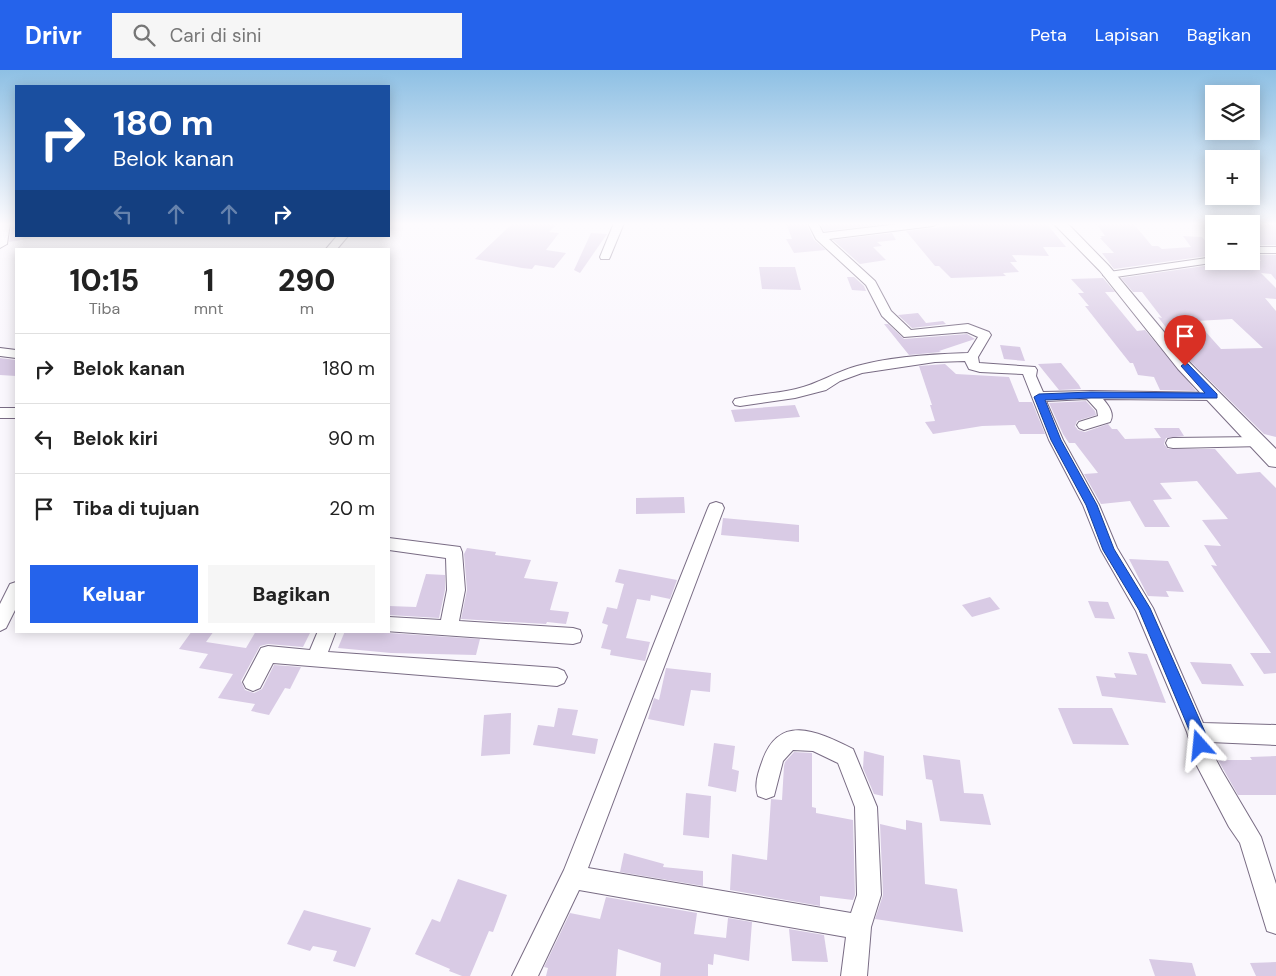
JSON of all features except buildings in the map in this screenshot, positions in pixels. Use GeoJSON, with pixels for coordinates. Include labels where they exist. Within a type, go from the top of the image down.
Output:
{"type":"FeatureCollection","features":[{"type":"Feature","properties":{"kind":"street"},"geometry":{"type":"LineString","coordinates":[[851,265],[871,283],[886,313],[908,334],[968,328],[985,335],[972,357],[974,366],[980,368],[1030,370],[1029,376],[1056,440],[1091,505],[1109,550],[1144,608],[1197,732],[1203,757],[1237,820],[1250,837],[1275,919]]}},
{"type":"Feature","properties":{"kind":"street"},"geometry":{"type":"LineString","coordinates":[[1101,265],[1124,290],[1133,306],[1173,353],[1276,461]]}},
{"type":"Feature","properties":{"kind":"street"},"geometry":{"type":"LineString","coordinates":[[1109,275],[1177,265]]}},
{"type":"Feature","properties":{"kind":"street"},"geometry":{"type":"LineString","coordinates":[[0,352],[15,354]]}},
{"type":"Feature","properties":{"kind":"street"},"geometry":{"type":"LineString","coordinates":[[740,402],[795,394],[821,387],[835,378],[860,368],[935,358],[972,357]]}},
{"type":"Feature","properties":{"kind":"street"},"geometry":{"type":"LineString","coordinates":[[1039,397],[1091,395],[1214,396]]}},
{"type":"Feature","properties":{"kind":"street"},"geometry":{"type":"LineString","coordinates":[[1084,425],[1105,420],[1104,409],[1091,395]]}},
{"type":"Feature","properties":{"kind":"street"},"geometry":{"type":"LineString","coordinates":[[0,413],[15,413]]}},
{"type":"Feature","properties":{"kind":"street"},"geometry":{"type":"LineString","coordinates":[[1173,443],[1257,442]]}},
{"type":"Feature","properties":{"kind":"street"},"geometry":{"type":"LineString","coordinates":[[525,976],[573,877],[716,508]]}},
{"type":"Feature","properties":{"kind":"street"},"geometry":{"type":"LineString","coordinates":[[390,544],[454,552],[456,590],[448,628]]}},
{"type":"Feature","properties":{"kind":"street"},"geometry":{"type":"LineString","coordinates":[[0,623],[15,591]]}},
{"type":"Feature","properties":{"kind":"street"},"geometry":{"type":"LineString","coordinates":[[390,625],[573,636]]}},
{"type":"Feature","properties":{"kind":"street"},"geometry":{"type":"LineString","coordinates":[[316,659],[326,633]]}},
{"type":"Feature","properties":{"kind":"street"},"geometry":{"type":"LineString","coordinates":[[253,682],[268,654],[557,677]]}},
{"type":"Feature","properties":{"kind":"street"},"geometry":{"type":"LineString","coordinates":[[1197,732],[1276,735]]}},
{"type":"Feature","properties":{"kind":"street"},"geometry":{"type":"LineString","coordinates":[[766,788],[773,762],[781,746],[794,740],[814,741],[846,756],[866,807],[869,895],[859,927],[854,976]]}},
{"type":"Feature","properties":{"kind":"street"},"geometry":{"type":"LineString","coordinates":[[573,877],[859,927]]}},
{"type":"Feature","properties":{"kind":"route"},"geometry":{"type":"LineString","coordinates":[[1185,366],[1214,396],[1091,395],[1039,397],[1042,409],[1056,440],[1091,505],[1109,550],[1144,608],[1197,732],[1200,745]]}}]}
